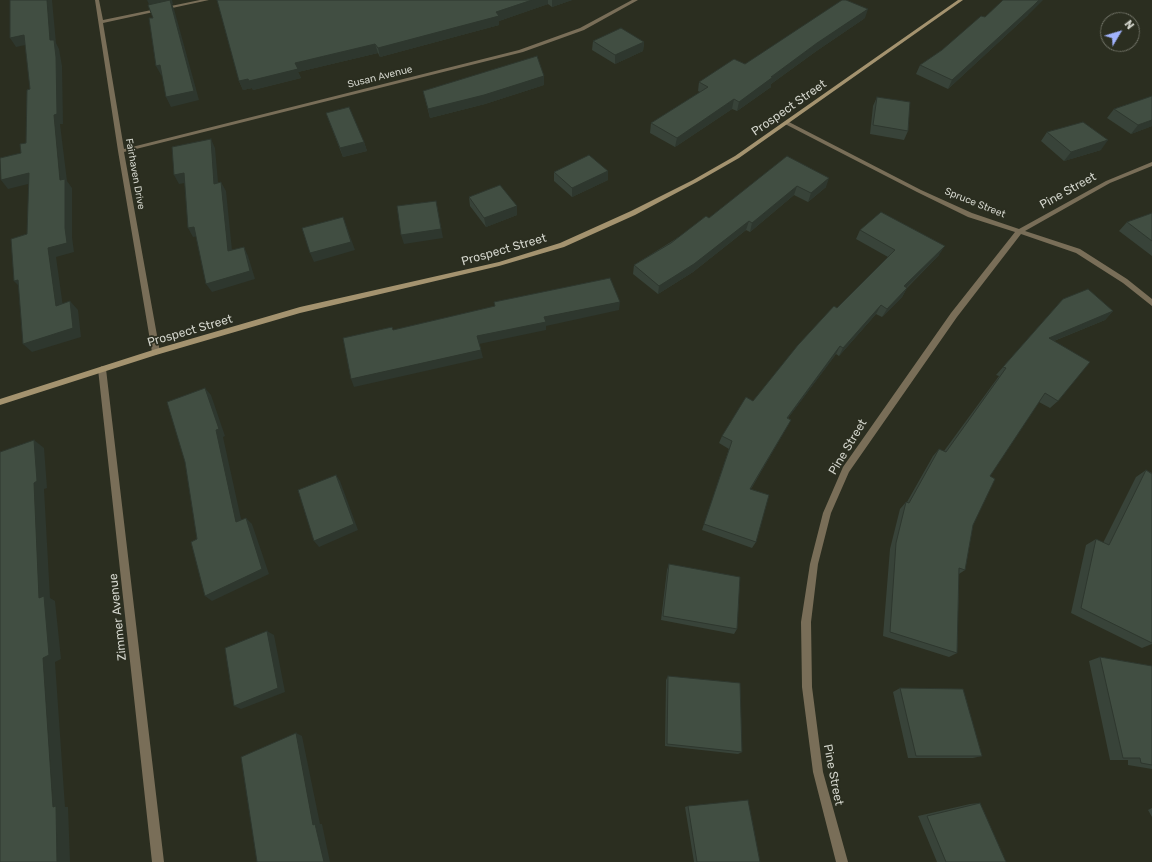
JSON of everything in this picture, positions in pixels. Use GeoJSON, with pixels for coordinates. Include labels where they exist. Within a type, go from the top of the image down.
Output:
{"type":"FeatureCollection","features":[{"type":"Feature","properties":{"kind":"main road","name":"Prospect Street"},"geometry":{"type":"LineString","coordinates":[[0,402],[156,352],[300,310],[491,266],[562,245],[633,213],[695,181],[787,123],[961,0]]}},
{"type":"Feature","properties":{"kind":"street","name":"Fairhaven Drive"},"geometry":{"type":"LineString","coordinates":[[97,0],[120,151],[156,352]]}},
{"type":"Feature","properties":{"kind":"street"},"geometry":{"type":"LineString","coordinates":[[100,22],[207,0]]}},
{"type":"Feature","properties":{"kind":"street","name":"Susan Avenue"},"geometry":{"type":"LineString","coordinates":[[120,151],[521,51],[582,29],[636,0]]}},
{"type":"Feature","properties":{"kind":"street","name":"Spruce Street"},"geometry":{"type":"LineString","coordinates":[[787,123],[925,194],[970,215],[1078,251],[1125,281],[1152,303]]}},
{"type":"Feature","properties":{"kind":"street","name":"Pine Street"},"geometry":{"type":"LineString","coordinates":[[842,862],[818,772],[807,687],[806,622],[814,564],[827,513],[846,470],[954,315],[1020,231],[1108,182],[1152,164]]}},
{"type":"Feature","properties":{"kind":"street","name":"Zimmer Avenue"},"geometry":{"type":"LineString","coordinates":[[102,369],[158,862]]}},
{"type":"Feature","properties":{"kind":"building"},"geometry":{"type":"Polygon","coordinates":[[[10,0],[47,0],[50,40],[54,40],[56,57],[57,114],[54,115],[60,180],[65,179],[65,228],[67,243],[48,248],[56,306],[70,301],[73,328],[23,344],[18,280],[14,281],[11,239],[27,234],[29,173],[1,180],[0,158],[21,153],[20,144],[26,143],[27,90],[30,89],[24,35],[10,38],[10,0]]]}},
{"type":"Feature","properties":{"kind":"building"},"geometry":{"type":"Polygon","coordinates":[[[170,0],[194,91],[166,97],[160,65],[156,66],[149,18],[153,18],[148,5],[170,0]]]}},
{"type":"Feature","properties":{"kind":"building"},"geometry":{"type":"Polygon","coordinates":[[[217,0],[532,0],[496,12],[499,16],[378,48],[375,44],[295,63],[298,69],[249,81],[248,79],[239,81],[217,0]]]}},
{"type":"Feature","properties":{"kind":"building"},"geometry":{"type":"Polygon","coordinates":[[[842,0],[846,0],[868,9],[817,43],[739,102],[734,99],[677,138],[651,123],[708,87],[699,82],[734,59],[745,64],[842,0]]]}},
{"type":"Feature","properties":{"kind":"building"},"geometry":{"type":"Polygon","coordinates":[[[1003,0],[1039,0],[952,80],[920,65],[942,50],[981,16],[985,17],[1003,0]]]}},
{"type":"Feature","properties":{"kind":"building"},"geometry":{"type":"Polygon","coordinates":[[[621,28],[644,42],[615,55],[593,41],[621,28]]]}},
{"type":"Feature","properties":{"kind":"building"},"geometry":{"type":"Polygon","coordinates":[[[537,56],[544,76],[484,95],[428,109],[423,91],[537,56]]]}},
{"type":"Feature","properties":{"kind":"building"},"geometry":{"type":"Polygon","coordinates":[[[1152,96],[1152,120],[1138,125],[1114,109],[1152,96]]]}},
{"type":"Feature","properties":{"kind":"building"},"geometry":{"type":"Polygon","coordinates":[[[877,97],[910,102],[908,131],[873,125],[877,97]]]}},
{"type":"Feature","properties":{"kind":"building"},"geometry":{"type":"Polygon","coordinates":[[[349,107],[364,142],[340,148],[326,113],[349,107]]]}},
{"type":"Feature","properties":{"kind":"building"},"geometry":{"type":"Polygon","coordinates":[[[1083,122],[1108,140],[1071,152],[1047,132],[1083,122]]]}},
{"type":"Feature","properties":{"kind":"building"},"geometry":{"type":"Polygon","coordinates":[[[211,139],[214,184],[221,182],[228,251],[244,247],[250,271],[206,284],[194,227],[188,228],[184,173],[174,175],[172,147],[211,139]]]}},
{"type":"Feature","properties":{"kind":"building"},"geometry":{"type":"Polygon","coordinates":[[[589,155],[608,171],[572,188],[554,172],[589,155]]]}},
{"type":"Feature","properties":{"kind":"building"},"geometry":{"type":"Polygon","coordinates":[[[787,156],[829,178],[811,193],[797,186],[752,223],[749,221],[694,264],[659,286],[634,265],[671,243],[706,216],[709,218],[787,156]]]}},
{"type":"Feature","properties":{"kind":"building"},"geometry":{"type":"Polygon","coordinates":[[[500,185],[517,206],[484,218],[469,197],[500,185]]]}},
{"type":"Feature","properties":{"kind":"building"},"geometry":{"type":"Polygon","coordinates":[[[436,201],[441,229],[401,235],[397,206],[436,201]]]}},
{"type":"Feature","properties":{"kind":"building"},"geometry":{"type":"Polygon","coordinates":[[[881,212],[945,246],[904,286],[907,288],[887,309],[881,305],[843,348],[840,346],[787,418],[791,420],[750,489],[769,495],[756,542],[704,524],[732,441],[722,436],[746,397],[753,401],[798,345],[834,306],[837,308],[895,250],[860,230],[881,212]]]}},
{"type":"Feature","properties":{"kind":"building"},"geometry":{"type":"Polygon","coordinates":[[[1152,213],[1152,241],[1127,222],[1152,213]]]}},
{"type":"Feature","properties":{"kind":"building"},"geometry":{"type":"Polygon","coordinates":[[[343,217],[351,242],[310,253],[302,228],[343,217]]]}},
{"type":"Feature","properties":{"kind":"building"},"geometry":{"type":"Polygon","coordinates":[[[610,278],[620,302],[544,317],[546,322],[477,336],[481,350],[351,379],[343,338],[392,327],[393,330],[495,306],[494,302],[610,278]]]}},
{"type":"Feature","properties":{"kind":"building"},"geometry":{"type":"Polygon","coordinates":[[[1088,289],[1113,311],[1049,338],[1090,362],[1058,401],[1045,393],[990,476],[995,479],[973,525],[965,570],[959,568],[957,653],[890,632],[896,543],[906,502],[909,503],[939,449],[946,452],[1006,368],[1003,367],[1063,299],[1088,289]]]}},
{"type":"Feature","properties":{"kind":"building"},"geometry":{"type":"Polygon","coordinates":[[[205,388],[219,429],[216,430],[236,522],[246,518],[262,569],[205,596],[191,542],[197,539],[185,462],[167,402],[205,388]]]}},
{"type":"Feature","properties":{"kind":"building"},"geometry":{"type":"Polygon","coordinates":[[[34,440],[37,481],[34,483],[39,598],[44,596],[49,655],[43,658],[53,807],[56,806],[57,862],[0,862],[0,452],[34,440]]]}},
{"type":"Feature","properties":{"kind":"building"},"geometry":{"type":"Polygon","coordinates":[[[1146,470],[1152,474],[1152,643],[1081,608],[1096,539],[1109,545],[1146,470]]]}},
{"type":"Feature","properties":{"kind":"building"},"geometry":{"type":"Polygon","coordinates":[[[336,475],[354,524],[314,541],[298,490],[336,475]]]}},
{"type":"Feature","properties":{"kind":"building"},"geometry":{"type":"Polygon","coordinates":[[[669,564],[740,577],[737,629],[663,616],[669,564]]]}},
{"type":"Feature","properties":{"kind":"building"},"geometry":{"type":"Polygon","coordinates":[[[267,631],[278,688],[234,706],[225,648],[267,631]]]}},
{"type":"Feature","properties":{"kind":"building"},"geometry":{"type":"Polygon","coordinates":[[[1100,657],[1152,666],[1152,765],[1141,763],[1140,758],[1123,758],[1100,657]]]}},
{"type":"Feature","properties":{"kind":"building"},"geometry":{"type":"Polygon","coordinates":[[[668,676],[740,683],[742,752],[667,744],[668,676]]]}},
{"type":"Feature","properties":{"kind":"building"},"geometry":{"type":"Polygon","coordinates":[[[900,688],[963,689],[982,756],[916,756],[900,688]]]}},
{"type":"Feature","properties":{"kind":"building"},"geometry":{"type":"Polygon","coordinates":[[[296,733],[313,825],[315,824],[324,862],[257,862],[241,757],[296,733]]]}},
{"type":"Feature","properties":{"kind":"building"},"geometry":{"type":"Polygon","coordinates":[[[748,800],[760,862],[697,862],[688,806],[748,800]]]}},
{"type":"Feature","properties":{"kind":"building"},"geometry":{"type":"Polygon","coordinates":[[[980,803],[1006,862],[946,862],[927,816],[980,803]]]}}]}
